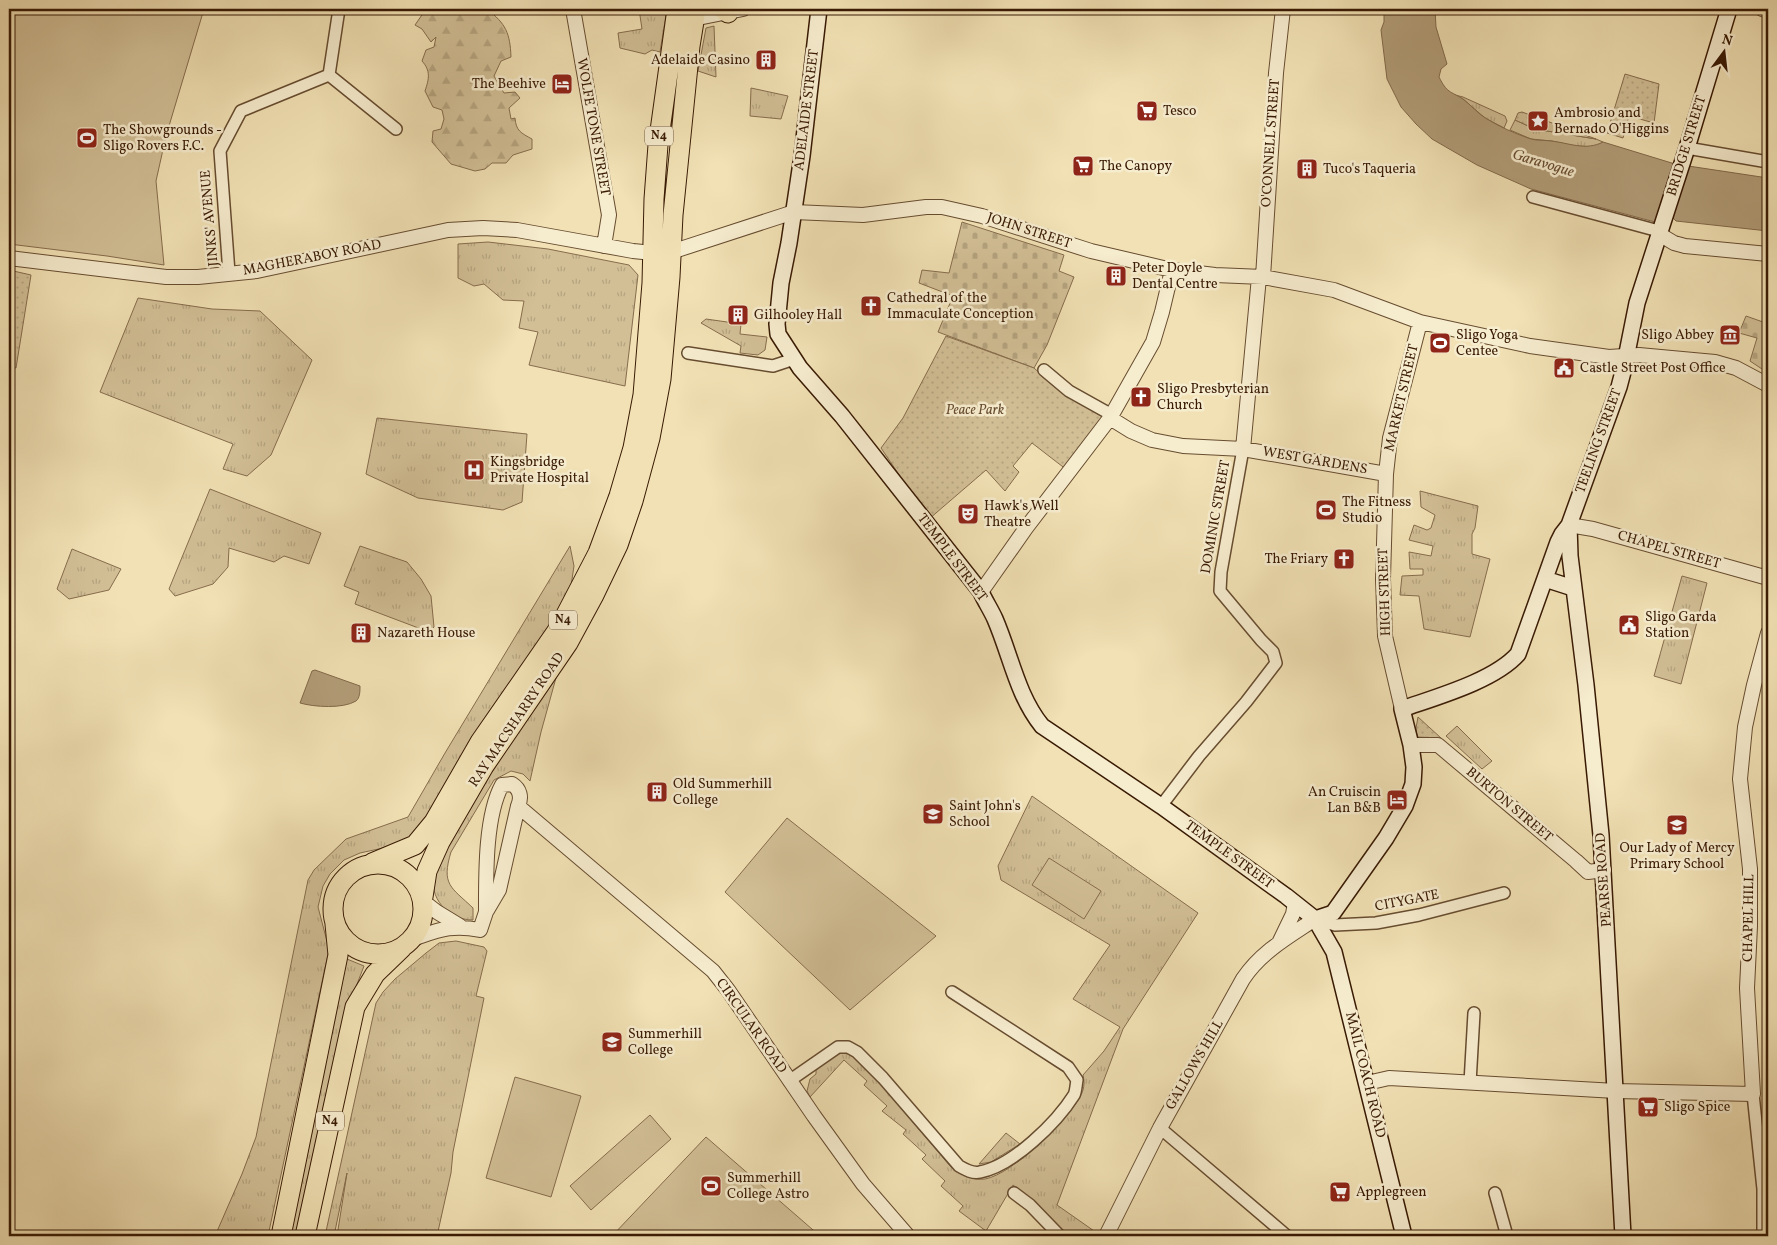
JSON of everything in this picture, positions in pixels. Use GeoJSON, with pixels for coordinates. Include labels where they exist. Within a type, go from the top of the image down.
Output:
{"type":"FeatureCollection","features":[{"type":"Feature","properties":{"kind":"highway","name":"N4"},"geometry":{"type":"LineString","coordinates":[[662,253],[658,145],[685,14]]}},
{"type":"Feature","properties":{"kind":"highway","name":"RAY MACSHARRY ROAD"},"geometry":{"type":"LineString","coordinates":[[372,863],[415,845],[434,822],[480,742],[559,628],[598,553],[620,496],[633,448],[643,395],[662,253]]}},
{"type":"Feature","properties":{"kind":"highway","name":"RAY MACSHARRY ROAD"},"geometry":{"type":"LineString","coordinates":[[423,899],[427,871],[440,842],[484,766],[568,643],[618,545],[633,501],[650,438],[661,379],[670,277],[662,253]]}},
{"type":"Feature","properties":{"kind":"highway","name":"N4"},"geometry":{"type":"LineString","coordinates":[[281,1236],[338,955],[332,911],[334,897],[339,885],[348,874],[359,867],[372,863]]}},
{"type":"Feature","properties":{"kind":"highway"},"geometry":{"type":"LineString","coordinates":[[372,863],[385,863],[398,867],[418,885],[423,899]]}},
{"type":"Feature","properties":{"kind":"highway","name":"N4"},"geometry":{"type":"LineString","coordinates":[[305,1236],[355,1007],[375,974],[407,944],[420,928],[424,915],[423,899]]}},
{"type":"Feature","properties":{"kind":"highway"},"geometry":{"type":"LineString","coordinates":[[335,924],[342,936],[351,945],[363,952],[376,954],[390,953],[407,944]]}},
{"type":"Feature","properties":{"kind":"main road","name":"ADELAIDE STREET"},"geometry":{"type":"LineString","coordinates":[[794,212],[819,9]]}},
{"type":"Feature","properties":{"kind":"main road","name":"BRIDGE STREET"},"geometry":{"type":"LineString","coordinates":[[1627,356],[1637,303],[1729,9]]}},
{"type":"Feature","properties":{"kind":"main road","name":"TEMPLE STREET"},"geometry":{"type":"LineString","coordinates":[[794,212],[781,283],[777,324],[778,334],[800,368],[842,416],[980,592],[995,619],[1022,694],[1032,714],[1042,726],[1249,868],[1314,918]]}},
{"type":"Feature","properties":{"kind":"main road","name":"TEELING STREET"},"geometry":{"type":"LineString","coordinates":[[1569,526],[1619,387],[1627,356]]}},
{"type":"Feature","properties":{"kind":"main road"},"geometry":{"type":"LineString","coordinates":[[1314,918],[1333,913],[1386,838],[1414,784],[1411,745],[1402,709],[1475,682],[1514,660],[1518,654],[1562,534],[1569,526]]}},
{"type":"Feature","properties":{"kind":"main road","name":"PEARSE ROAD"},"geometry":{"type":"LineString","coordinates":[[1569,526],[1573,588],[1585,678],[1604,870],[1623,1236]]}},
{"type":"Feature","properties":{"kind":"main road"},"geometry":{"type":"LineString","coordinates":[[1545,579],[1573,588]]}},
{"type":"Feature","properties":{"kind":"main road","name":"MAIL COACH ROAD"},"geometry":{"type":"LineString","coordinates":[[1314,918],[1334,952],[1404,1236]]}},
{"type":"Feature","properties":{"kind":"street"},"geometry":{"type":"LineString","coordinates":[[339,9],[329,75],[396,129]]}},
{"type":"Feature","properties":{"kind":"street","name":"WOLFE TONE STREET"},"geometry":{"type":"LineString","coordinates":[[573,9],[608,215],[608,247]]}},
{"type":"Feature","properties":{"kind":"street","name":"O'CONNELL STREET"},"geometry":{"type":"LineString","coordinates":[[1243,449],[1261,277],[1276,73],[1283,9]]}},
{"type":"Feature","properties":{"kind":"street"},"geometry":{"type":"LineString","coordinates":[[1762,9],[1768,11]]}},
{"type":"Feature","properties":{"kind":"street"},"geometry":{"type":"LineString","coordinates":[[685,14],[731,10]]}},
{"type":"Feature","properties":{"kind":"street","name":"JINKS' AVENUE"},"geometry":{"type":"LineString","coordinates":[[230,273],[220,151],[228,134],[240,111],[329,75]]}},
{"type":"Feature","properties":{"kind":"street"},"geometry":{"type":"LineString","coordinates":[[1687,148],[1768,162]]}},
{"type":"Feature","properties":{"kind":"street"},"geometry":{"type":"LineString","coordinates":[[1533,197],[1654,230],[1660,229],[1674,243],[1684,246],[1768,254]]}},
{"type":"Feature","properties":{"kind":"street","name":"JOHN STREET"},"geometry":{"type":"LineString","coordinates":[[794,212],[863,215],[926,207],[953,209],[982,216],[1091,251],[1172,270],[1215,275],[1261,277],[1334,290],[1420,322],[1530,346],[1610,357],[1639,355],[1715,362],[1736,368],[1768,385]]}},
{"type":"Feature","properties":{"kind":"street"},"geometry":{"type":"LineString","coordinates":[[662,253],[794,212]]}},
{"type":"Feature","properties":{"kind":"street","name":"MAGHERABOY ROAD"},"geometry":{"type":"LineString","coordinates":[[9,258],[166,277],[198,277],[266,269],[448,230],[483,228],[517,230],[608,247],[662,253]]}},
{"type":"Feature","properties":{"kind":"street"},"geometry":{"type":"LineString","coordinates":[[980,592],[1111,416],[1153,342],[1172,270]]}},
{"type":"Feature","properties":{"kind":"street","name":"MARKET STREET"},"geometry":{"type":"LineString","coordinates":[[1386,474],[1390,438],[1420,322]]}},
{"type":"Feature","properties":{"kind":"street"},"geometry":{"type":"LineString","coordinates":[[688,353],[773,366],[794,359]]}},
{"type":"Feature","properties":{"kind":"street"},"geometry":{"type":"LineString","coordinates":[[1044,370],[1069,391],[1111,416]]}},
{"type":"Feature","properties":{"kind":"street","name":"WEST GARDENS"},"geometry":{"type":"LineString","coordinates":[[1111,416],[1131,431],[1152,440],[1183,446],[1243,449],[1386,474]]}},
{"type":"Feature","properties":{"kind":"street","name":"DOMINIC STREET"},"geometry":{"type":"LineString","coordinates":[[1161,806],[1199,756],[1270,673],[1276,663],[1273,652],[1220,591],[1221,572],[1243,449]]}},
{"type":"Feature","properties":{"kind":"street","name":"HIGH STREET"},"geometry":{"type":"LineString","coordinates":[[1386,474],[1383,579],[1385,636],[1402,709]]}},
{"type":"Feature","properties":{"kind":"street","name":"CHAPEL STREET"},"geometry":{"type":"LineString","coordinates":[[1569,526],[1593,529],[1768,578]]}},
{"type":"Feature","properties":{"kind":"street","name":"CHAPEL HILL"},"geometry":{"type":"LineString","coordinates":[[1764,1236],[1763,1189],[1753,1094],[1747,988],[1750,869],[1740,779],[1745,727],[1768,633]]}},
{"type":"Feature","properties":{"kind":"street","name":"BURTON STREET"},"geometry":{"type":"LineString","coordinates":[[1411,745],[1438,745],[1588,872],[1604,870]]}},
{"type":"Feature","properties":{"kind":"street"},"geometry":{"type":"LineString","coordinates":[[423,899],[437,912],[460,926],[480,930],[486,912],[499,890],[520,797],[518,788],[512,784],[502,785],[491,817],[486,912]]}},
{"type":"Feature","properties":{"kind":"street","name":"CIRCULAR ROAD"},"geometry":{"type":"LineString","coordinates":[[518,806],[713,971],[863,1184],[908,1236]]}},
{"type":"Feature","properties":{"kind":"street","name":"CITYGATE"},"geometry":{"type":"LineString","coordinates":[[1314,918],[1335,925],[1376,923],[1419,916],[1504,893]]}},
{"type":"Feature","properties":{"kind":"street"},"geometry":{"type":"LineString","coordinates":[[1278,944],[1293,914],[1295,903]]}},
{"type":"Feature","properties":{"kind":"street","name":"GALLOWS HILL"},"geometry":{"type":"LineString","coordinates":[[1106,1236],[1188,1074],[1244,979],[1254,964],[1314,918]]}},
{"type":"Feature","properties":{"kind":"street"},"geometry":{"type":"LineString","coordinates":[[407,944],[438,930],[460,926]]}},
{"type":"Feature","properties":{"kind":"street"},"geometry":{"type":"LineString","coordinates":[[790,1081],[838,1047],[848,1047],[857,1052],[883,1078],[959,1166],[974,1173],[981,1172],[1017,1155],[1041,1134],[1075,1093],[1077,1080],[1068,1067],[952,992]]}},
{"type":"Feature","properties":{"kind":"street"},"geometry":{"type":"LineString","coordinates":[[1470,1084],[1474,1013]]}},
{"type":"Feature","properties":{"kind":"street"},"geometry":{"type":"LineString","coordinates":[[1367,1083],[1390,1078],[1616,1091],[1753,1094]]}},
{"type":"Feature","properties":{"kind":"street"},"geometry":{"type":"LineString","coordinates":[[1160,1128],[1287,1236]]}},
{"type":"Feature","properties":{"kind":"street"},"geometry":{"type":"LineString","coordinates":[[1014,1193],[1060,1236]]}},
{"type":"Feature","properties":{"kind":"street"},"geometry":{"type":"LineString","coordinates":[[1495,1193],[1507,1236]]}},
{"type":"Feature","properties":{"kind":"green space","name":"The Showgrounds - Sligo Rovers F.C."},"geometry":{"type":"Polygon","coordinates":[[[9,9],[204,9],[166,136],[156,181],[164,265],[9,244],[9,9]]]}},
{"type":"Feature","properties":{"kind":"green space"},"geometry":{"type":"Polygon","coordinates":[[[426,9],[487,9],[503,24],[510,41],[511,57],[501,61],[494,76],[504,93],[515,92],[520,98],[509,108],[511,119],[515,118],[520,131],[532,139],[532,149],[513,155],[506,163],[492,163],[485,169],[475,171],[451,164],[432,142],[433,131],[441,129],[444,119],[442,110],[433,107],[425,91],[428,75],[427,68],[422,61],[426,50],[434,47],[436,37],[431,42],[422,29],[415,25],[426,9]]]}},
{"type":"Feature","properties":{"kind":"green space"},"geometry":{"type":"Polygon","coordinates":[[[639,9],[667,9],[660,52],[652,50],[645,54],[620,48],[618,33],[642,29],[639,9]]]}},
{"type":"Feature","properties":{"kind":"green space"},"geometry":{"type":"Polygon","coordinates":[[[714,26],[716,77],[698,71],[706,28],[714,26]]]}},
{"type":"Feature","properties":{"kind":"green space"},"geometry":{"type":"Polygon","coordinates":[[[1625,74],[1659,84],[1654,123],[1629,116],[1623,138],[1607,133],[1625,74]]]}},
{"type":"Feature","properties":{"kind":"green space"},"geometry":{"type":"Polygon","coordinates":[[[751,88],[788,96],[781,119],[750,116],[751,88]]]}},
{"type":"Feature","properties":{"kind":"green space"},"geometry":{"type":"Polygon","coordinates":[[[1451,94],[1463,97],[1505,116],[1507,121],[1504,128],[1485,118],[1463,99],[1451,94]]]}},
{"type":"Feature","properties":{"kind":"green space"},"geometry":{"type":"Polygon","coordinates":[[[1522,112],[1596,139],[1535,129],[1515,120],[1518,113],[1522,112]]]}},
{"type":"Feature","properties":{"kind":"green space"},"geometry":{"type":"Polygon","coordinates":[[[1515,120],[1535,129],[1596,139],[1603,142],[1595,147],[1531,139],[1510,130],[1515,120]]]}},
{"type":"Feature","properties":{"kind":"green space"},"geometry":{"type":"Polygon","coordinates":[[[962,222],[1064,255],[1059,271],[1074,277],[1047,345],[1034,368],[938,332],[953,296],[919,283],[922,270],[949,273],[962,222]]]}},
{"type":"Feature","properties":{"kind":"green space"},"geometry":{"type":"Polygon","coordinates":[[[488,242],[548,249],[629,265],[638,275],[625,386],[529,365],[538,332],[519,328],[524,301],[503,300],[484,284],[474,286],[458,278],[458,244],[488,242]]]}},
{"type":"Feature","properties":{"kind":"green space"},"geometry":{"type":"Polygon","coordinates":[[[9,270],[31,275],[16,368],[9,367],[9,270]]]}},
{"type":"Feature","properties":{"kind":"green space"},"geometry":{"type":"Polygon","coordinates":[[[138,298],[212,309],[260,311],[312,360],[271,455],[247,476],[223,469],[233,444],[100,392],[138,298]]]}},
{"type":"Feature","properties":{"kind":"green space"},"geometry":{"type":"Polygon","coordinates":[[[1746,316],[1763,322],[1768,317],[1768,373],[1750,361],[1757,338],[1739,333],[1746,316]]]}},
{"type":"Feature","properties":{"kind":"green space"},"geometry":{"type":"Polygon","coordinates":[[[706,319],[741,324],[740,334],[767,337],[765,350],[758,355],[740,353],[741,346],[701,323],[706,319]]]}},
{"type":"Feature","properties":{"kind":"green space","name":"Peace Park"},"geometry":{"type":"Polygon","coordinates":[[[946,336],[1034,368],[1053,385],[1103,415],[1085,446],[1067,470],[1032,443],[1013,466],[1019,472],[1005,491],[986,470],[929,519],[881,448],[903,418],[946,336]]]}},
{"type":"Feature","properties":{"kind":"green space"},"geometry":{"type":"Polygon","coordinates":[[[377,418],[527,434],[522,502],[503,510],[418,498],[366,474],[377,418]]]}},
{"type":"Feature","properties":{"kind":"green space"},"geometry":{"type":"Polygon","coordinates":[[[210,489],[321,533],[309,564],[284,556],[274,562],[229,548],[228,567],[213,584],[175,596],[169,589],[210,489]]]}},
{"type":"Feature","properties":{"kind":"green space"},"geometry":{"type":"Polygon","coordinates":[[[1420,491],[1478,506],[1475,528],[1472,534],[1472,554],[1490,559],[1470,637],[1424,629],[1419,596],[1400,595],[1402,576],[1423,575],[1423,569],[1410,569],[1409,552],[1431,556],[1433,546],[1409,540],[1414,525],[1427,530],[1431,528],[1435,515],[1421,507],[1420,491]]]}},
{"type":"Feature","properties":{"kind":"green space"},"geometry":{"type":"Polygon","coordinates":[[[360,546],[407,562],[421,579],[431,596],[434,627],[429,632],[355,604],[359,592],[344,586],[360,546]]]}},
{"type":"Feature","properties":{"kind":"green space"},"geometry":{"type":"Polygon","coordinates":[[[570,546],[574,566],[569,599],[444,793],[414,834],[397,845],[360,853],[344,860],[330,874],[323,886],[318,907],[329,949],[268,1236],[215,1236],[256,1137],[308,880],[314,870],[346,839],[408,817],[570,546]]]}},
{"type":"Feature","properties":{"kind":"green space"},"geometry":{"type":"Polygon","coordinates":[[[72,549],[121,569],[109,590],[69,599],[57,589],[72,549]]]}},
{"type":"Feature","properties":{"kind":"green space"},"geometry":{"type":"Polygon","coordinates":[[[1682,576],[1707,583],[1681,684],[1654,676],[1682,576]]]}},
{"type":"Feature","properties":{"kind":"green space"},"geometry":{"type":"Polygon","coordinates":[[[559,667],[530,781],[523,774],[511,771],[494,780],[451,852],[447,872],[448,879],[454,890],[473,908],[473,920],[456,916],[448,912],[437,899],[433,882],[435,868],[490,772],[559,667]]]}},
{"type":"Feature","properties":{"kind":"green space"},"geometry":{"type":"Polygon","coordinates":[[[1418,717],[1441,738],[1417,737],[1418,717]]]}},
{"type":"Feature","properties":{"kind":"green space"},"geometry":{"type":"Polygon","coordinates":[[[1457,726],[1492,761],[1482,769],[1446,736],[1457,726]]]}},
{"type":"Feature","properties":{"kind":"green space"},"geometry":{"type":"Polygon","coordinates":[[[1032,796],[1198,913],[1123,1029],[1057,1205],[1097,1233],[1096,1236],[1065,1236],[1025,1194],[1013,1185],[986,1231],[959,1211],[963,1206],[941,1186],[945,1181],[922,1159],[926,1155],[903,1134],[906,1130],[882,1111],[887,1106],[864,1085],[867,1081],[844,1060],[810,1097],[807,1091],[810,1079],[816,1074],[816,1070],[839,1052],[849,1054],[884,1088],[950,1166],[975,1179],[985,1179],[997,1175],[1024,1157],[1051,1132],[1073,1107],[1082,1092],[1084,1084],[1083,1075],[1104,1051],[1120,1027],[1073,999],[1110,945],[1001,880],[998,866],[1032,796]]]}},
{"type":"Feature","properties":{"kind":"green space"},"geometry":{"type":"Polygon","coordinates":[[[787,818],[936,936],[850,1010],[725,892],[787,818]]]}},
{"type":"Feature","properties":{"kind":"green space"},"geometry":{"type":"Polygon","coordinates":[[[1049,858],[1101,891],[1084,919],[1032,885],[1049,858]]]}},
{"type":"Feature","properties":{"kind":"green space"},"geometry":{"type":"Polygon","coordinates":[[[456,941],[484,947],[487,951],[476,996],[484,998],[453,1152],[451,1173],[437,1236],[337,1236],[347,1173],[334,1236],[325,1236],[376,1003],[395,979],[426,953],[439,943],[456,941]]]}},
{"type":"Feature","properties":{"kind":"green space"},"geometry":{"type":"Polygon","coordinates":[[[347,959],[364,966],[347,1010],[298,1236],[288,1236],[347,959]]]}},
{"type":"Feature","properties":{"kind":"green space"},"geometry":{"type":"Polygon","coordinates":[[[515,1077],[581,1096],[551,1197],[486,1178],[515,1077]]]}},
{"type":"Feature","properties":{"kind":"green space"},"geometry":{"type":"Polygon","coordinates":[[[650,1115],[671,1139],[591,1210],[570,1186],[650,1115]]]}},
{"type":"Feature","properties":{"kind":"green space"},"geometry":{"type":"Polygon","coordinates":[[[1006,1133],[1020,1144],[991,1162],[979,1164],[1006,1133]]]}},
{"type":"Feature","properties":{"kind":"green space","name":"Summerhill College Astro"},"geometry":{"type":"Polygon","coordinates":[[[706,1137],[820,1236],[612,1236],[706,1137]]]}},
{"type":"Feature","properties":{"kind":"water","name":"Garavogue"},"geometry":{"type":"Polygon","coordinates":[[[1384,9],[1435,9],[1436,27],[1447,64],[1441,69],[1439,77],[1444,86],[1484,117],[1507,130],[1531,139],[1577,146],[1597,145],[1603,142],[1675,164],[1768,178],[1768,231],[1676,221],[1672,217],[1659,213],[1655,222],[1531,189],[1477,165],[1432,139],[1401,107],[1387,79],[1381,30],[1384,22],[1384,9]]]}},
{"type":"Feature","properties":{"kind":"water"},"geometry":{"type":"Polygon","coordinates":[[[315,670],[360,686],[360,694],[357,700],[350,704],[336,706],[313,706],[300,703],[312,671],[315,670]]]}},
{"type":"Feature","properties":{"kind":"place","name":"Adelaide Casino"},"geometry":{"type":"Point","coordinates":[766,60]}},
{"type":"Feature","properties":{"kind":"place","name":"The Beehive"},"geometry":{"type":"Point","coordinates":[562,84]}},
{"type":"Feature","properties":{"kind":"place","name":"Tesco"},"geometry":{"type":"Point","coordinates":[1147,111]}},
{"type":"Feature","properties":{"kind":"place","name":"Ambrosio and Bernado O'Higgins"},"geometry":{"type":"Point","coordinates":[1538,121]}},
{"type":"Feature","properties":{"kind":"place","name":"The Showgrounds - Sligo Rovers F.C."},"geometry":{"type":"Point","coordinates":[87,138]}},
{"type":"Feature","properties":{"kind":"place","name":"The Canopy"},"geometry":{"type":"Point","coordinates":[1083,166]}},
{"type":"Feature","properties":{"kind":"place","name":"Tuco's Taqueria"},"geometry":{"type":"Point","coordinates":[1307,169]}},
{"type":"Feature","properties":{"kind":"place","name":"Peter Doyle Dental Centre"},"geometry":{"type":"Point","coordinates":[1116,276]}},
{"type":"Feature","properties":{"kind":"place","name":"Cathedral of the Immaculate Conception"},"geometry":{"type":"Point","coordinates":[871,306]}},
{"type":"Feature","properties":{"kind":"place","name":"Gilhooley Hall"},"geometry":{"type":"Point","coordinates":[738,315]}},
{"type":"Feature","properties":{"kind":"place","name":"Sligo Abbey"},"geometry":{"type":"Point","coordinates":[1730,335]}},
{"type":"Feature","properties":{"kind":"place","name":"Sligo Yoga Centee"},"geometry":{"type":"Point","coordinates":[1440,343]}},
{"type":"Feature","properties":{"kind":"place","name":"Castle Street Post Office"},"geometry":{"type":"Point","coordinates":[1564,368]}},
{"type":"Feature","properties":{"kind":"place","name":"Sligo Presbyterian Church"},"geometry":{"type":"Point","coordinates":[1141,397]}},
{"type":"Feature","properties":{"kind":"place","name":"Kingsbridge Private Hospital"},"geometry":{"type":"Point","coordinates":[474,470]}},
{"type":"Feature","properties":{"kind":"place","name":"The Fitness Studio"},"geometry":{"type":"Point","coordinates":[1326,510]}},
{"type":"Feature","properties":{"kind":"place","name":"Hawk's Well Theatre"},"geometry":{"type":"Point","coordinates":[968,514]}},
{"type":"Feature","properties":{"kind":"place","name":"The Friary"},"geometry":{"type":"Point","coordinates":[1344,559]}},
{"type":"Feature","properties":{"kind":"place","name":"Sligo Garda Station"},"geometry":{"type":"Point","coordinates":[1629,625]}},
{"type":"Feature","properties":{"kind":"place","name":"Nazareth House"},"geometry":{"type":"Point","coordinates":[361,633]}},
{"type":"Feature","properties":{"kind":"place","name":"Old Summerhill College"},"geometry":{"type":"Point","coordinates":[657,792]}},
{"type":"Feature","properties":{"kind":"place","name":"An Cruiscin Lan B&B"},"geometry":{"type":"Point","coordinates":[1397,800]}},
{"type":"Feature","properties":{"kind":"place","name":"Saint John's School"},"geometry":{"type":"Point","coordinates":[933,814]}},
{"type":"Feature","properties":{"kind":"place","name":"Our Lady of Mercy Primary School"},"geometry":{"type":"Point","coordinates":[1677,825]}},
{"type":"Feature","properties":{"kind":"place","name":"Summerhill College"},"geometry":{"type":"Point","coordinates":[612,1042]}},
{"type":"Feature","properties":{"kind":"place","name":"Sligo Spice"},"geometry":{"type":"Point","coordinates":[1648,1107]}},
{"type":"Feature","properties":{"kind":"place","name":"Summerhill College Astro"},"geometry":{"type":"Point","coordinates":[711,1186]}},
{"type":"Feature","properties":{"kind":"place","name":"Applegreen"},"geometry":{"type":"Point","coordinates":[1340,1192]}}]}
